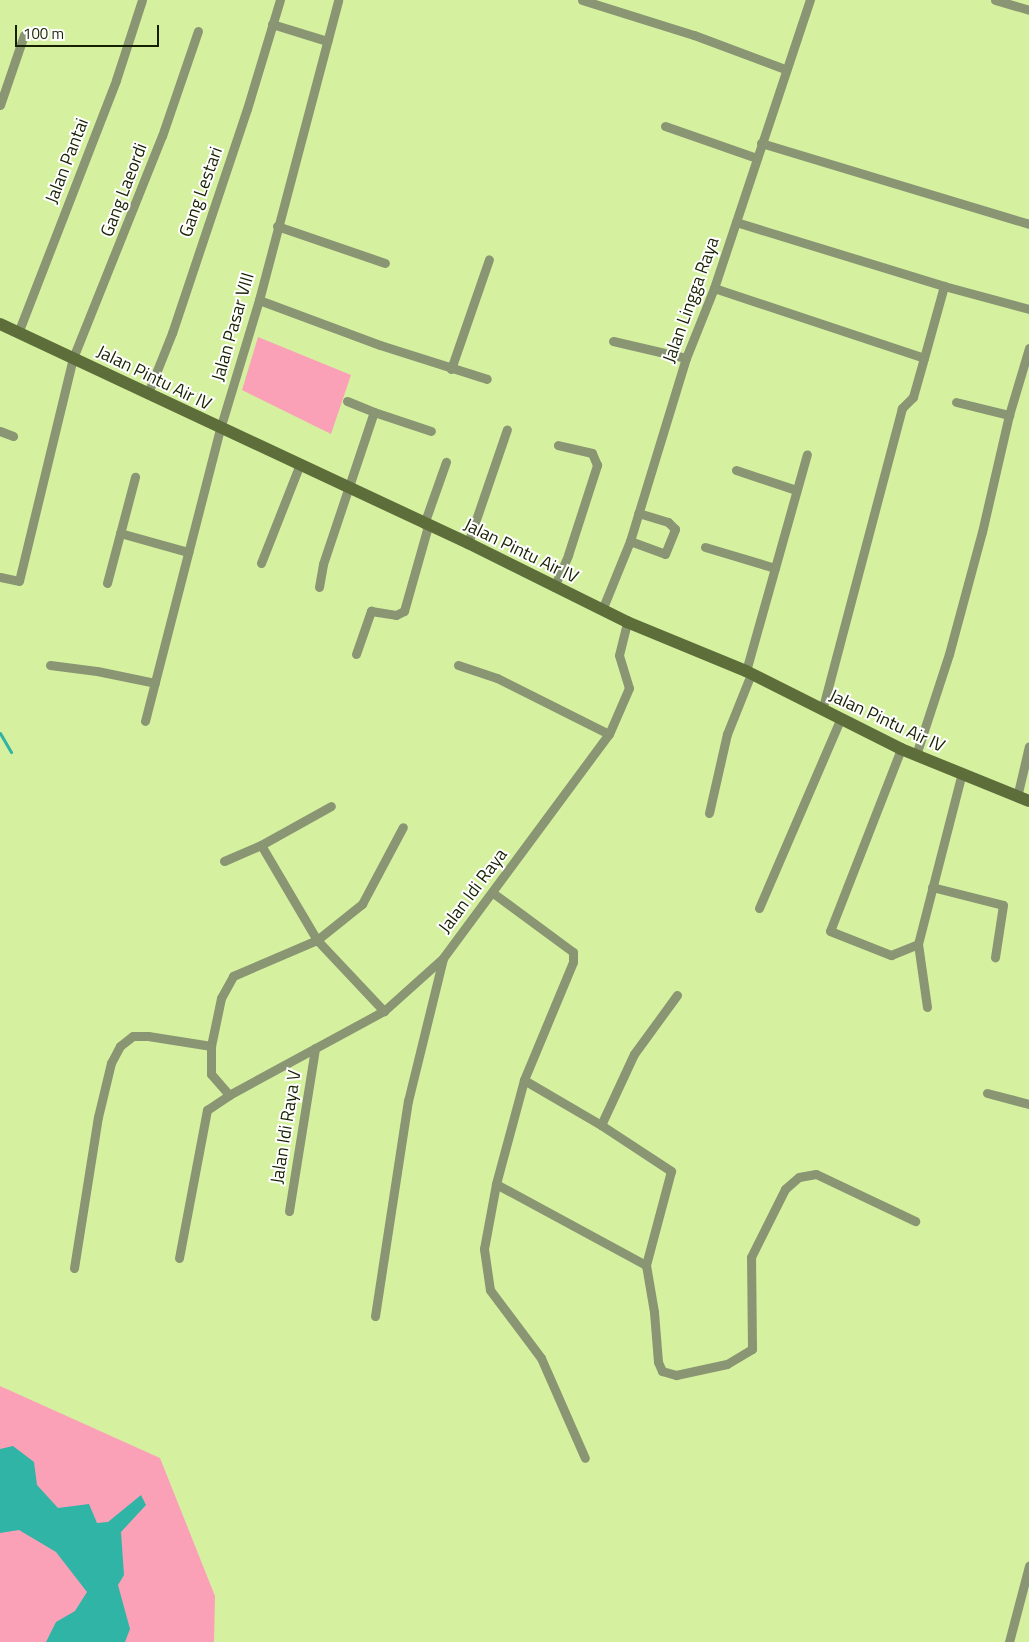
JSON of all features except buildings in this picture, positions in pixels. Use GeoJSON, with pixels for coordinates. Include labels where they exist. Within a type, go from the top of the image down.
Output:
{"type":"FeatureCollection","features":[{"type":"Feature","properties":{"kind":"main road","name":"Jalan Pintu Air IV"},"geometry":{"type":"LineString","coordinates":[[0,324],[220,429],[300,464],[348,489],[468,543],[627,622],[748,673],[901,749],[1023,798]]}},
{"type":"Feature","properties":{"kind":"street","name":"Jalan Pantai"},"geometry":{"type":"LineString","coordinates":[[18,333],[116,80],[142,0]]}},
{"type":"Feature","properties":{"kind":"street","name":"Gang Lestari"},"geometry":{"type":"LineString","coordinates":[[148,393],[172,333],[247,110],[280,0]]}},
{"type":"Feature","properties":{"kind":"street","name":"Jalan Pasar VIII"},"geometry":{"type":"LineString","coordinates":[[145,721],[220,429],[259,300],[338,0]]}},
{"type":"Feature","properties":{"kind":"street"},"geometry":{"type":"LineString","coordinates":[[582,0],[694,35],[785,69]]}},
{"type":"Feature","properties":{"kind":"street","name":"Jalan Lingga Raya"},"geometry":{"type":"LineString","coordinates":[[602,610],[630,541],[686,358],[714,288],[785,69],[810,0]]}},
{"type":"Feature","properties":{"kind":"street"},"geometry":{"type":"LineString","coordinates":[[995,0],[1029,10]]}},
{"type":"Feature","properties":{"kind":"street"},"geometry":{"type":"LineString","coordinates":[[272,24],[327,41]]}},
{"type":"Feature","properties":{"kind":"street","name":"Gang Laeordi"},"geometry":{"type":"LineString","coordinates":[[0,577],[19,581],[73,358],[159,145],[198,31]]}},
{"type":"Feature","properties":{"kind":"street"},"geometry":{"type":"LineString","coordinates":[[0,105],[24,35]]}},
{"type":"Feature","properties":{"kind":"street"},"geometry":{"type":"LineString","coordinates":[[665,126],[757,158]]}},
{"type":"Feature","properties":{"kind":"street"},"geometry":{"type":"LineString","coordinates":[[761,143],[1029,224]]}},
{"type":"Feature","properties":{"kind":"street"},"geometry":{"type":"LineString","coordinates":[[736,222],[944,286],[1029,309]]}},
{"type":"Feature","properties":{"kind":"street"},"geometry":{"type":"LineString","coordinates":[[277,226],[385,263]]}},
{"type":"Feature","properties":{"kind":"street"},"geometry":{"type":"LineString","coordinates":[[451,369],[489,259]]}},
{"type":"Feature","properties":{"kind":"street"},"geometry":{"type":"LineString","coordinates":[[822,710],[902,408],[913,397],[944,286]]}},
{"type":"Feature","properties":{"kind":"street"},"geometry":{"type":"LineString","coordinates":[[714,288],[924,358]]}},
{"type":"Feature","properties":{"kind":"street"},"geometry":{"type":"LineString","coordinates":[[259,300],[451,369],[487,379]]}},
{"type":"Feature","properties":{"kind":"street"},"geometry":{"type":"LineString","coordinates":[[613,341],[686,358]]}},
{"type":"Feature","properties":{"kind":"street"},"geometry":{"type":"LineString","coordinates":[[916,755],[954,635],[1009,415],[1029,348]]}},
{"type":"Feature","properties":{"kind":"street"},"geometry":{"type":"LineString","coordinates":[[347,401],[431,431]]}},
{"type":"Feature","properties":{"kind":"street"},"geometry":{"type":"LineString","coordinates":[[956,402],[1009,415]]}},
{"type":"Feature","properties":{"kind":"street"},"geometry":{"type":"LineString","coordinates":[[319,587],[323,564],[374,412]]}},
{"type":"Feature","properties":{"kind":"street"},"geometry":{"type":"LineString","coordinates":[[468,543],[507,429]]}},
{"type":"Feature","properties":{"kind":"street"},"geometry":{"type":"LineString","coordinates":[[0,431],[13,436]]}},
{"type":"Feature","properties":{"kind":"street"},"geometry":{"type":"LineString","coordinates":[[554,587],[568,555],[597,465],[592,453],[558,445]]}},
{"type":"Feature","properties":{"kind":"street"},"geometry":{"type":"LineString","coordinates":[[709,813],[727,734],[748,673],[807,454]]}},
{"type":"Feature","properties":{"kind":"street"},"geometry":{"type":"LineString","coordinates":[[356,654],[372,611],[396,616],[404,611],[426,525],[446,462]]}},
{"type":"Feature","properties":{"kind":"street"},"geometry":{"type":"LineString","coordinates":[[261,564],[300,464]]}},
{"type":"Feature","properties":{"kind":"street"},"geometry":{"type":"LineString","coordinates":[[736,470],[796,490]]}},
{"type":"Feature","properties":{"kind":"street"},"geometry":{"type":"LineString","coordinates":[[107,583],[134,477]]}},
{"type":"Feature","properties":{"kind":"street"},"geometry":{"type":"LineString","coordinates":[[630,541],[665,554],[675,529],[668,522],[638,513]]}},
{"type":"Feature","properties":{"kind":"street"},"geometry":{"type":"LineString","coordinates":[[120,533],[188,552]]}},
{"type":"Feature","properties":{"kind":"street"},"geometry":{"type":"LineString","coordinates":[[705,547],[775,568]]}},
{"type":"Feature","properties":{"kind":"street","name":"Jalan Idi Raya"},"geometry":{"type":"LineString","coordinates":[[179,1258],[203,1118],[207,1110],[229,1095],[384,1011],[443,958],[609,734],[629,688],[619,654],[627,622]]}},
{"type":"Feature","properties":{"kind":"street"},"geometry":{"type":"LineString","coordinates":[[50,665],[97,671],[155,683]]}},
{"type":"Feature","properties":{"kind":"street"},"geometry":{"type":"LineString","coordinates":[[458,665],[496,678],[609,734]]}},
{"type":"Feature","properties":{"kind":"street"},"geometry":{"type":"LineString","coordinates":[[760,908],[840,720]]}},
{"type":"Feature","properties":{"kind":"street"},"geometry":{"type":"LineString","coordinates":[[1023,798],[1029,746]]}},
{"type":"Feature","properties":{"kind":"street"},"geometry":{"type":"LineString","coordinates":[[901,749],[830,931],[891,955],[918,944]]}},
{"type":"Feature","properties":{"kind":"street"},"geometry":{"type":"LineString","coordinates":[[927,1007],[918,944],[962,773]]}},
{"type":"Feature","properties":{"kind":"street"},"geometry":{"type":"LineString","coordinates":[[224,861],[261,845],[331,806]]}},
{"type":"Feature","properties":{"kind":"street"},"geometry":{"type":"LineString","coordinates":[[229,1095],[211,1074],[211,1046],[221,998],[233,976],[317,940],[362,904],[403,827]]}},
{"type":"Feature","properties":{"kind":"street"},"geometry":{"type":"LineString","coordinates":[[261,845],[317,940],[384,1011]]}},
{"type":"Feature","properties":{"kind":"street"},"geometry":{"type":"LineString","coordinates":[[932,887],[1003,905],[995,957]]}},
{"type":"Feature","properties":{"kind":"street"},"geometry":{"type":"LineString","coordinates":[[493,893],[573,952],[574,962],[524,1080],[496,1184],[484,1249],[490,1290],[541,1358],[585,1458]]}},
{"type":"Feature","properties":{"kind":"street"},"geometry":{"type":"LineString","coordinates":[[375,1316],[408,1101],[443,958]]}},
{"type":"Feature","properties":{"kind":"street"},"geometry":{"type":"LineString","coordinates":[[601,1124],[634,1054],[677,995]]}},
{"type":"Feature","properties":{"kind":"street"},"geometry":{"type":"LineString","coordinates":[[74,1268],[98,1117],[111,1063],[120,1046],[133,1036],[148,1036],[211,1046]]}},
{"type":"Feature","properties":{"kind":"street","name":"Jalan Idi Raya V"},"geometry":{"type":"LineString","coordinates":[[289,1211],[315,1048]]}},
{"type":"Feature","properties":{"kind":"street"},"geometry":{"type":"LineString","coordinates":[[524,1080],[601,1124],[671,1171],[646,1265],[659,1368],[676,1375],[727,1364],[752,1349],[752,1257],[786,1189],[799,1176],[816,1174],[915,1221]]}},
{"type":"Feature","properties":{"kind":"street"},"geometry":{"type":"LineString","coordinates":[[988,1093],[1029,1104]]}},
{"type":"Feature","properties":{"kind":"street"},"geometry":{"type":"LineString","coordinates":[[496,1184],[646,1265]]}},
{"type":"Feature","properties":{"kind":"street"},"geometry":{"type":"LineString","coordinates":[[1009,1642],[1029,1566]]}},
{"type":"Feature","properties":{"kind":"shaded area"},"geometry":{"type":"Polygon","coordinates":[[[258,337],[351,375],[331,434],[242,390],[258,337]]]}},
{"type":"Feature","properties":{"kind":"shaded area"},"geometry":{"type":"Polygon","coordinates":[[[0,1386],[160,1458],[215,1596],[214,1642],[0,1642],[0,1386]]]}},
{"type":"Feature","properties":{"kind":"water"},"geometry":{"type":"Polygon","coordinates":[[[13,1446],[34,1462],[37,1485],[58,1508],[89,1504],[97,1523],[108,1522],[141,1495],[146,1505],[121,1532],[124,1575],[118,1585],[130,1629],[125,1642],[46,1642],[56,1622],[75,1611],[87,1592],[56,1552],[19,1530],[0,1533],[0,1449],[13,1446]]]}},
{"type":"Feature","properties":{"kind":"waterway"},"geometry":{"type":"LineString","coordinates":[[0,733],[11,752]]}}]}
